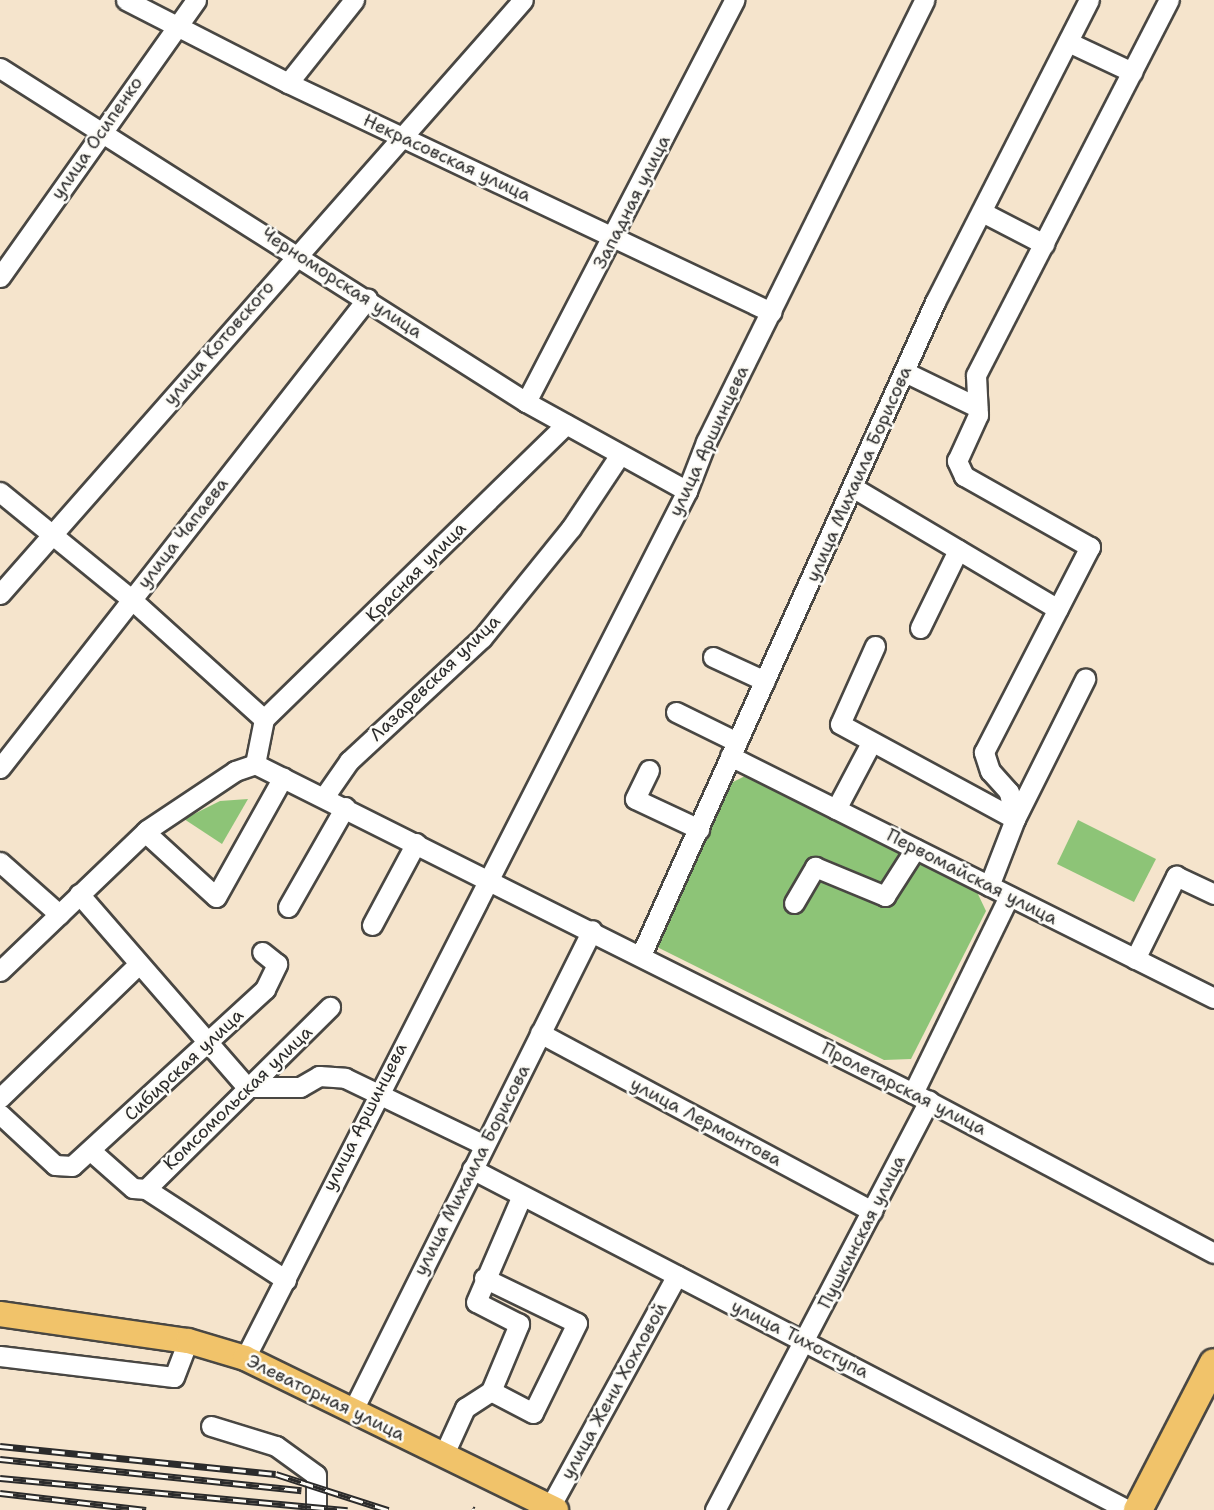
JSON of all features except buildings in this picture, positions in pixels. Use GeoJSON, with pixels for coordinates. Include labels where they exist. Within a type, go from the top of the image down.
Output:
{"type":"FeatureCollection","features":[{"type":"Feature","properties":{"kind":"highway"},"geometry":{"type":"LineString","coordinates":[[1138,1510],[1214,1363]]}},
{"type":"Feature","properties":{"kind":"main road","name":"Элеваторная улица"},"geometry":{"type":"LineString","coordinates":[[0,1314],[188,1341],[245,1358],[553,1509]]}},
{"type":"Feature","properties":{"kind":"street","name":"Некрасовская улица"},"geometry":{"type":"LineString","coordinates":[[126,0],[288,83],[771,312]]}},
{"type":"Feature","properties":{"kind":"street","name":"улица Осипенко"},"geometry":{"type":"LineString","coordinates":[[0,277],[100,131],[196,0]]}},
{"type":"Feature","properties":{"kind":"street"},"geometry":{"type":"LineString","coordinates":[[288,83],[354,0]]}},
{"type":"Feature","properties":{"kind":"street","name":"улица Котовского"},"geometry":{"type":"LineString","coordinates":[[0,594],[523,0]]}},
{"type":"Feature","properties":{"kind":"street","name":"Западная улица"},"geometry":{"type":"LineString","coordinates":[[526,402],[614,237],[734,0]]}},
{"type":"Feature","properties":{"kind":"street","name":"улица Аршинцева"},"geometry":{"type":"LineString","coordinates":[[245,1358],[377,1093],[687,491],[706,442],[924,0]]}},
{"type":"Feature","properties":{"kind":"street","name":"улица Михаила Борисова"},"geometry":{"type":"LineString","coordinates":[[641,955],[905,372],[1089,0]]}},
{"type":"Feature","properties":{"kind":"street"},"geometry":{"type":"LineString","coordinates":[[1016,819],[1009,792],[990,771],[984,752],[1090,547],[964,476],[957,461],[977,407],[976,375],[1169,0]]}},
{"type":"Feature","properties":{"kind":"street"},"geometry":{"type":"LineString","coordinates":[[1068,42],[1132,72]]}},
{"type":"Feature","properties":{"kind":"street","name":"Черноморская улица"},"geometry":{"type":"LineString","coordinates":[[0,68],[297,254],[526,402],[619,456],[687,491]]}},
{"type":"Feature","properties":{"kind":"street"},"geometry":{"type":"LineString","coordinates":[[982,212],[1044,244]]}},
{"type":"Feature","properties":{"kind":"street","name":"улица Чапаева"},"geometry":{"type":"LineString","coordinates":[[0,768],[367,299]]}},
{"type":"Feature","properties":{"kind":"street"},"geometry":{"type":"LineString","coordinates":[[905,372],[977,407]]}},
{"type":"Feature","properties":{"kind":"street","name":"Красная улица"},"geometry":{"type":"LineString","coordinates":[[264,719],[566,424]]}},
{"type":"Feature","properties":{"kind":"street","name":"Лазаревская улица"},"geometry":{"type":"LineString","coordinates":[[324,797],[349,761],[482,638],[571,528],[619,456]]}},
{"type":"Feature","properties":{"kind":"street"},"geometry":{"type":"LineString","coordinates":[[853,488],[1058,608]]}},
{"type":"Feature","properties":{"kind":"street"},"geometry":{"type":"LineString","coordinates":[[0,492],[50,536],[131,599],[264,719],[255,764]]}},
{"type":"Feature","properties":{"kind":"street"},"geometry":{"type":"LineString","coordinates":[[920,628],[958,550]]}},
{"type":"Feature","properties":{"kind":"street"},"geometry":{"type":"LineString","coordinates":[[875,646],[840,724],[1016,819]]}},
{"type":"Feature","properties":{"kind":"street"},"geometry":{"type":"LineString","coordinates":[[713,657],[765,681]]}},
{"type":"Feature","properties":{"kind":"street"},"geometry":{"type":"LineString","coordinates":[[989,886],[1016,819],[1085,678]]}},
{"type":"Feature","properties":{"kind":"street","name":"Первомайская улица"},"geometry":{"type":"LineString","coordinates":[[676,712],[836,809],[1214,998]]}},
{"type":"Feature","properties":{"kind":"street"},"geometry":{"type":"LineString","coordinates":[[836,809],[872,743]]}},
{"type":"Feature","properties":{"kind":"street"},"geometry":{"type":"LineString","coordinates":[[0,971],[145,832],[236,771],[255,764],[592,930]]}},
{"type":"Feature","properties":{"kind":"street"},"geometry":{"type":"LineString","coordinates":[[649,771],[635,799],[699,829]]}},
{"type":"Feature","properties":{"kind":"street"},"geometry":{"type":"LineString","coordinates":[[145,832],[216,897],[283,777]]}},
{"type":"Feature","properties":{"kind":"street"},"geometry":{"type":"LineString","coordinates":[[288,907],[345,807]]}},
{"type":"Feature","properties":{"kind":"street"},"geometry":{"type":"LineString","coordinates":[[372,925],[416,843]]}},
{"type":"Feature","properties":{"kind":"street"},"geometry":{"type":"LineString","coordinates":[[794,903],[815,867],[885,896],[915,849]]}},
{"type":"Feature","properties":{"kind":"street"},"geometry":{"type":"LineString","coordinates":[[0,862],[59,914]]}},
{"type":"Feature","properties":{"kind":"street"},"geometry":{"type":"LineString","coordinates":[[1135,958],[1176,876],[1214,894]]}},
{"type":"Feature","properties":{"kind":"street"},"geometry":{"type":"LineString","coordinates":[[79,894],[247,1087],[300,1087],[319,1076],[345,1078],[484,1145]]}},
{"type":"Feature","properties":{"kind":"street","name":"Пушкинская улица"},"geometry":{"type":"LineString","coordinates":[[715,1510],[872,1211],[1009,896]]}},
{"type":"Feature","properties":{"kind":"street","name":"улица Михаила Борисова"},"geometry":{"type":"LineString","coordinates":[[353,1410],[592,930]]}},
{"type":"Feature","properties":{"kind":"street","name":"Пролетарская улица"},"geometry":{"type":"LineString","coordinates":[[592,930],[921,1097],[1214,1253]]}},
{"type":"Feature","properties":{"kind":"street","name":"Сибирская улица"},"geometry":{"type":"LineString","coordinates":[[0,1114],[64,1168],[91,1151],[173,1078],[206,1041],[258,996],[276,973],[277,964],[262,952]]}},
{"type":"Feature","properties":{"kind":"street"},"geometry":{"type":"LineString","coordinates":[[0,1098],[139,964]]}},
{"type":"Feature","properties":{"kind":"street","name":"Комсомольская улица"},"geometry":{"type":"LineString","coordinates":[[146,1189],[330,1007]]}},
{"type":"Feature","properties":{"kind":"street","name":"улица Лермонтова"},"geometry":{"type":"LineString","coordinates":[[540,1034],[872,1211]]}},
{"type":"Feature","properties":{"kind":"street"},"geometry":{"type":"LineString","coordinates":[[91,1151],[133,1188],[146,1189],[286,1280]]}},
{"type":"Feature","properties":{"kind":"street","name":"улица Тихоступа"},"geometry":{"type":"LineString","coordinates":[[472,1170],[1128,1510]]}},
{"type":"Feature","properties":{"kind":"street"},"geometry":{"type":"LineString","coordinates":[[444,1454],[466,1408],[492,1391],[519,1324],[476,1302],[484,1278],[522,1195]]}},
{"type":"Feature","properties":{"kind":"street","name":"улица Жени Хохловой"},"geometry":{"type":"LineString","coordinates":[[553,1509],[677,1275]]}},
{"type":"Feature","properties":{"kind":"street"},"geometry":{"type":"LineString","coordinates":[[484,1278],[577,1323],[534,1412],[492,1391]]}},
{"type":"Feature","properties":{"kind":"street"},"geometry":{"type":"LineString","coordinates":[[0,1356],[174,1377],[188,1341]]}},
{"type":"Feature","properties":{"kind":"street"},"geometry":{"type":"LineString","coordinates":[[211,1426],[276,1446],[316,1475],[316,1510]]}},
{"type":"Feature","properties":{"kind":"green space"},"geometry":{"type":"Polygon","coordinates":[[[749,774],[977,892],[986,911],[911,1059],[884,1060],[657,947],[659,928],[729,784],[749,774]]]}},
{"type":"Feature","properties":{"kind":"green space"},"geometry":{"type":"Polygon","coordinates":[[[248,799],[222,844],[184,819],[220,801],[248,799]]]}},
{"type":"Feature","properties":{"kind":"green space"},"geometry":{"type":"Polygon","coordinates":[[[1078,820],[1156,859],[1134,902],[1057,864],[1078,820]]]}},
{"type":"Feature","properties":{"kind":"railway"},"geometry":{"type":"LineString","coordinates":[[0,1446],[276,1474],[388,1510]]}},
{"type":"Feature","properties":{"kind":"railway"},"geometry":{"type":"LineString","coordinates":[[0,1459],[301,1490]]}},
{"type":"Feature","properties":{"kind":"railway"},"geometry":{"type":"LineString","coordinates":[[0,1478],[348,1510]]}},
{"type":"Feature","properties":{"kind":"railway"},"geometry":{"type":"LineString","coordinates":[[0,1493],[146,1510]]}}]}
